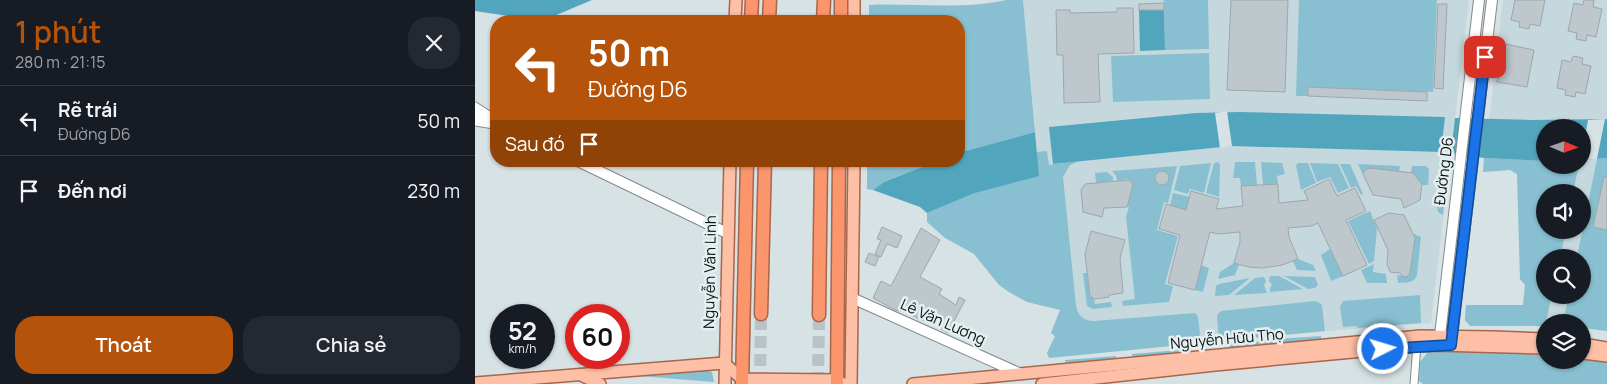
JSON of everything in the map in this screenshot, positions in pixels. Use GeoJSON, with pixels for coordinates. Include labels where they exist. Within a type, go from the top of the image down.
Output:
{"type":"FeatureCollection","features":[{"type":"Feature","properties":{"kind":"highway"},"geometry":{"type":"LineString","coordinates":[[751,15],[752,0]]}},
{"type":"Feature","properties":{"kind":"highway"},"geometry":{"type":"LineString","coordinates":[[769,15],[770,0]]}},
{"type":"Feature","properties":{"kind":"highway"},"geometry":{"type":"LineString","coordinates":[[823,15],[824,0]]}},
{"type":"Feature","properties":{"kind":"highway"},"geometry":{"type":"LineString","coordinates":[[841,0],[841,15]]}},
{"type":"Feature","properties":{"kind":"highway"},"geometry":{"type":"LineString","coordinates":[[742,382],[747,167]]}},
{"type":"Feature","properties":{"kind":"highway"},"geometry":{"type":"LineString","coordinates":[[761,314],[765,167]]}},
{"type":"Feature","properties":{"kind":"highway"},"geometry":{"type":"LineString","coordinates":[[819,315],[821,167]]}},
{"type":"Feature","properties":{"kind":"highway"},"geometry":{"type":"LineString","coordinates":[[839,167],[839,383]]}},
{"type":"Feature","properties":{"kind":"main road"},"geometry":{"type":"LineString","coordinates":[[735,15],[736,0]]}},
{"type":"Feature","properties":{"kind":"main road"},"geometry":{"type":"LineString","coordinates":[[854,0],[854,15]]}},
{"type":"Feature","properties":{"kind":"main road","name":"Nguyễn Văn Linh"},"geometry":{"type":"LineString","coordinates":[[725,384],[730,167]]}},
{"type":"Feature","properties":{"kind":"main road"},"geometry":{"type":"LineString","coordinates":[[851,384],[853,167]]}},
{"type":"Feature","properties":{"kind":"main road","name":"Nguyễn Hữu Thọ"},"geometry":{"type":"LineString","coordinates":[[1452,341],[1536,339]]}},
{"type":"Feature","properties":{"kind":"main road","name":"Nguyễn Hữu Thọ"},"geometry":{"type":"LineString","coordinates":[[913,384],[1417,341],[1439,340],[1536,347]]}},
{"type":"Feature","properties":{"kind":"main road","name":"Nguyễn Hữu Thọ"},"geometry":{"type":"LineString","coordinates":[[1042,384],[1417,341]]}},
{"type":"Feature","properties":{"kind":"main road"},"geometry":{"type":"LineString","coordinates":[[1591,345],[1607,348]]}},
{"type":"Feature","properties":{"kind":"main road"},"geometry":{"type":"LineString","coordinates":[[1591,354],[1607,356]]}},
{"type":"Feature","properties":{"kind":"main road"},"geometry":{"type":"LineString","coordinates":[[475,383],[725,362],[742,382],[839,383]]}},
{"type":"Feature","properties":{"kind":"main road"},"geometry":{"type":"LineString","coordinates":[[579,375],[600,384]]}},
{"type":"Feature","properties":{"kind":"street","name":"Đường D6"},"geometry":{"type":"LineString","coordinates":[[1439,340],[1479,0]]}},
{"type":"Feature","properties":{"kind":"street","name":"Đường D6"},"geometry":{"type":"LineString","coordinates":[[1452,341],[1492,0]]}},
{"type":"Feature","properties":{"kind":"street"},"geometry":{"type":"LineString","coordinates":[[1469,93],[1481,95]]}},
{"type":"Feature","properties":{"kind":"street"},"geometry":{"type":"LineString","coordinates":[[475,106],[490,118]]}},
{"type":"Feature","properties":{"kind":"street"},"geometry":{"type":"LineString","coordinates":[[475,114],[490,120]]}},
{"type":"Feature","properties":{"kind":"street"},"geometry":{"type":"LineString","coordinates":[[475,122],[490,123]]}},
{"type":"Feature","properties":{"kind":"street"},"geometry":{"type":"LineString","coordinates":[[590,167],[727,233]]}},
{"type":"Feature","properties":{"kind":"street","name":"Lê Văn Lương"},"geometry":{"type":"LineString","coordinates":[[852,298],[1021,374]]}},
{"type":"Feature","properties":{"kind":"street"},"geometry":{"type":"LineString","coordinates":[[1414,384],[1417,341]]}},
{"type":"Feature","properties":{"kind":"street"},"geometry":{"type":"LineString","coordinates":[[1116,384],[1126,375]]}},
{"type":"Feature","properties":{"kind":"shaded area"},"geometry":{"type":"Polygon","coordinates":[[[475,0],[592,0],[556,15],[502,15],[475,11],[475,0]]]}},
{"type":"Feature","properties":{"kind":"shaded area"},"geometry":{"type":"Polygon","coordinates":[[[1023,0],[1469,0],[1431,323],[1049,358],[1047,353],[1055,336],[1051,333],[1060,310],[1037,152],[1023,0]]]}},
{"type":"Feature","properties":{"kind":"shaded area"},"geometry":{"type":"Polygon","coordinates":[[[1023,0],[1035,132],[965,151],[965,15],[869,15],[869,5],[972,5],[1023,0]]]}},
{"type":"Feature","properties":{"kind":"shaded area"},"geometry":{"type":"Polygon","coordinates":[[[1164,0],[1208,0],[1209,49],[1165,50],[1164,0]]]}},
{"type":"Feature","properties":{"kind":"shaded area"},"geometry":{"type":"Polygon","coordinates":[[[1299,0],[1437,0],[1433,92],[1308,87],[1308,96],[1296,96],[1299,0]]]}},
{"type":"Feature","properties":{"kind":"shaded area"},"geometry":{"type":"Polygon","coordinates":[[[1503,0],[1607,0],[1607,331],[1591,329],[1591,314],[1536,314],[1536,326],[1470,326],[1465,320],[1466,305],[1523,305],[1525,285],[1520,279],[1517,174],[1510,170],[1483,172],[1503,0]]]}},
{"type":"Feature","properties":{"kind":"shaded area"},"geometry":{"type":"Polygon","coordinates":[[[1139,10],[1164,10],[1165,50],[1140,51],[1139,10]]]}},
{"type":"Feature","properties":{"kind":"shaded area"},"geometry":{"type":"Polygon","coordinates":[[[1209,53],[1210,99],[1113,102],[1111,56],[1209,53]]]}},
{"type":"Feature","properties":{"kind":"shaded area"},"geometry":{"type":"Polygon","coordinates":[[[1240,112],[1445,117],[1441,152],[1232,146],[1053,164],[1049,127],[1196,113],[1240,112]]]}},
{"type":"Feature","properties":{"kind":"shaded area"},"geometry":{"type":"Polygon","coordinates":[[[1455,118],[1536,120],[1536,161],[1484,158],[1451,153],[1455,118]]]}},
{"type":"Feature","properties":{"kind":"shaded area"},"geometry":{"type":"Polygon","coordinates":[[[1591,119],[1607,119],[1607,158],[1591,159],[1591,119]]]}},
{"type":"Feature","properties":{"kind":"shaded area"},"geometry":{"type":"Polygon","coordinates":[[[1035,132],[1039,176],[975,193],[927,213],[920,207],[873,190],[884,182],[922,167],[965,167],[965,151],[1035,132]]]}},
{"type":"Feature","properties":{"kind":"shaded area"},"geometry":{"type":"Polygon","coordinates":[[[1047,151],[1049,165],[1079,161],[1070,165],[1063,177],[1078,313],[1087,320],[1094,321],[1195,313],[1198,317],[1201,343],[1049,358],[1047,353],[1055,336],[1051,333],[1060,310],[1027,302],[1009,292],[999,285],[974,254],[945,238],[927,222],[927,213],[975,193],[1037,152],[1047,151]]]}},
{"type":"Feature","properties":{"kind":"shaded area"},"geometry":{"type":"Polygon","coordinates":[[[1449,155],[1443,215],[1438,212],[1437,207],[1443,162],[1448,162],[1449,155]]]}},
{"type":"Feature","properties":{"kind":"shaded area"},"geometry":{"type":"Polygon","coordinates":[[[1484,158],[1536,161],[1536,174],[1577,174],[1575,184],[1536,184],[1536,239],[1564,239],[1562,249],[1536,249],[1536,304],[1550,304],[1548,314],[1536,314],[1536,326],[1470,326],[1465,320],[1466,305],[1523,305],[1525,285],[1520,279],[1517,174],[1510,170],[1483,172],[1484,158]]]}},
{"type":"Feature","properties":{"kind":"shaded area"},"geometry":{"type":"Polygon","coordinates":[[[1607,158],[1607,331],[1591,329],[1591,314],[1565,314],[1567,304],[1591,304],[1591,249],[1579,249],[1581,239],[1591,239],[1591,188],[1597,159],[1607,158]]]}},
{"type":"Feature","properties":{"kind":"shaded area"},"geometry":{"type":"Polygon","coordinates":[[[1218,162],[1220,165],[1219,197],[1206,193],[1214,163],[1218,162]]]}},
{"type":"Feature","properties":{"kind":"shaded area"},"geometry":{"type":"Polygon","coordinates":[[[1235,162],[1255,162],[1257,185],[1241,186],[1240,178],[1233,178],[1235,162]]]}},
{"type":"Feature","properties":{"kind":"shaded area"},"geometry":{"type":"Polygon","coordinates":[[[1261,162],[1282,163],[1285,174],[1277,176],[1278,184],[1263,185],[1261,162]]]}},
{"type":"Feature","properties":{"kind":"shaded area"},"geometry":{"type":"Polygon","coordinates":[[[1211,163],[1204,193],[1190,189],[1188,194],[1174,190],[1180,166],[1211,163]]]}},
{"type":"Feature","properties":{"kind":"shaded area"},"geometry":{"type":"Polygon","coordinates":[[[1298,163],[1308,163],[1316,183],[1301,190],[1296,165],[1298,163]]]}},
{"type":"Feature","properties":{"kind":"shaded area"},"geometry":{"type":"Polygon","coordinates":[[[1310,163],[1338,164],[1349,188],[1338,193],[1330,177],[1317,182],[1310,163]]]}},
{"type":"Feature","properties":{"kind":"shaded area"},"geometry":{"type":"Polygon","coordinates":[[[1340,164],[1350,164],[1363,194],[1361,195],[1356,186],[1351,188],[1340,164]]]}},
{"type":"Feature","properties":{"kind":"shaded area"},"geometry":{"type":"Polygon","coordinates":[[[1358,164],[1400,166],[1399,172],[1366,169],[1364,177],[1358,164]]]}},
{"type":"Feature","properties":{"kind":"shaded area"},"geometry":{"type":"Polygon","coordinates":[[[1177,166],[1168,203],[1164,202],[1157,230],[1178,236],[1165,284],[1173,286],[1169,302],[1123,306],[1122,301],[1135,299],[1126,217],[1133,183],[1128,179],[1117,181],[1112,171],[1177,166]]]}},
{"type":"Feature","properties":{"kind":"shaded area"},"geometry":{"type":"Polygon","coordinates":[[[1412,166],[1426,166],[1429,169],[1428,185],[1422,185],[1411,173],[1412,166]]]}},
{"type":"Feature","properties":{"kind":"shaded area"},"geometry":{"type":"Polygon","coordinates":[[[867,167],[922,167],[884,182],[873,190],[867,189],[867,167]]]}},
{"type":"Feature","properties":{"kind":"shaded area"},"geometry":{"type":"Polygon","coordinates":[[[1107,172],[1113,177],[1113,181],[1096,183],[1095,173],[1107,172]]]}},
{"type":"Feature","properties":{"kind":"shaded area"},"geometry":{"type":"Polygon","coordinates":[[[1173,193],[1190,197],[1186,210],[1170,205],[1173,193]]]}},
{"type":"Feature","properties":{"kind":"shaded area"},"geometry":{"type":"Polygon","coordinates":[[[1370,211],[1377,229],[1374,261],[1369,264],[1348,221],[1370,211]]]}},
{"type":"Feature","properties":{"kind":"shaded area"},"geometry":{"type":"Polygon","coordinates":[[[1412,233],[1421,237],[1417,275],[1412,281],[1398,283],[1397,275],[1407,277],[1410,273],[1415,238],[1412,233]]]}},
{"type":"Feature","properties":{"kind":"shaded area"},"geometry":{"type":"Polygon","coordinates":[[[1330,249],[1343,276],[1331,281],[1321,255],[1330,249]]]}},
{"type":"Feature","properties":{"kind":"shaded area"},"geometry":{"type":"Polygon","coordinates":[[[1298,259],[1313,265],[1316,271],[1297,270],[1293,261],[1298,259]]]}},
{"type":"Feature","properties":{"kind":"shaded area"},"geometry":{"type":"Polygon","coordinates":[[[1234,263],[1239,265],[1235,275],[1218,279],[1220,272],[1234,263]]]}},
{"type":"Feature","properties":{"kind":"shaded area"},"geometry":{"type":"Polygon","coordinates":[[[1374,264],[1373,272],[1386,274],[1387,283],[1367,283],[1361,270],[1374,264]]]}},
{"type":"Feature","properties":{"kind":"shaded area"},"geometry":{"type":"Polygon","coordinates":[[[1201,265],[1209,268],[1203,292],[1195,290],[1201,265]]]}},
{"type":"Feature","properties":{"kind":"shaded area"},"geometry":{"type":"Polygon","coordinates":[[[1083,273],[1087,273],[1090,296],[1094,299],[1095,304],[1111,302],[1112,307],[1093,309],[1087,306],[1083,273]]]}},
{"type":"Feature","properties":{"kind":"shaded area"},"geometry":{"type":"Polygon","coordinates":[[[1270,276],[1279,276],[1303,289],[1270,292],[1272,285],[1269,281],[1270,276]]]}},
{"type":"Feature","properties":{"kind":"shaded area"},"geometry":{"type":"Polygon","coordinates":[[[1284,276],[1315,277],[1318,285],[1315,288],[1308,289],[1284,276]]]}},
{"type":"Feature","properties":{"kind":"shaded area"},"geometry":{"type":"Polygon","coordinates":[[[1264,277],[1267,293],[1234,295],[1255,278],[1264,277]]]}},
{"type":"Feature","properties":{"kind":"shaded area"},"geometry":{"type":"Polygon","coordinates":[[[1250,278],[1229,295],[1215,296],[1216,286],[1219,284],[1250,278]]]}},
{"type":"Feature","properties":{"kind":"shaded area"},"geometry":{"type":"Polygon","coordinates":[[[1420,295],[1421,323],[1357,328],[1357,326],[1343,327],[1340,307],[1343,301],[1420,295]]]}},
{"type":"Feature","properties":{"kind":"shaded area"},"geometry":{"type":"Polygon","coordinates":[[[1315,301],[1322,305],[1325,331],[1219,341],[1217,315],[1221,311],[1315,301]]]}},
{"type":"Feature","properties":{"kind":"shaded area"},"geometry":{"type":"Polygon","coordinates":[[[1321,336],[1321,339],[1278,344],[1277,339],[1321,336]]]}},
{"type":"Feature","properties":{"kind":"shaded area"},"geometry":{"type":"Polygon","coordinates":[[[1274,340],[1274,344],[1229,349],[1229,345],[1274,340]]]}},
{"type":"Feature","properties":{"kind":"shaded area"},"geometry":{"type":"Polygon","coordinates":[[[1179,350],[1179,354],[1132,358],[1132,354],[1179,350]]]}},
{"type":"Feature","properties":{"kind":"shaded area"},"geometry":{"type":"Polygon","coordinates":[[[1490,351],[1536,354],[1536,369],[1591,369],[1591,359],[1607,361],[1607,384],[1423,384],[1419,381],[1420,362],[1428,352],[1490,351]]]}},
{"type":"Feature","properties":{"kind":"shaded area"},"geometry":{"type":"Polygon","coordinates":[[[1116,356],[1117,360],[1066,364],[1065,360],[1116,356]]]}},
{"type":"Feature","properties":{"kind":"shaded area"},"geometry":{"type":"Polygon","coordinates":[[[706,370],[712,372],[714,382],[639,376],[706,370]]]}},
{"type":"Feature","properties":{"kind":"pier"},"geometry":{"type":"Polygon","coordinates":[[[1227,111],[1232,146],[1220,148],[1215,113],[1227,111]]]}},
{"type":"Feature","properties":{"kind":"pier"},"geometry":{"type":"Polygon","coordinates":[[[1605,119],[1597,159],[1591,159],[1591,120],[1605,119]]]}},
{"type":"Feature","properties":{"kind":"building"},"geometry":{"type":"Polygon","coordinates":[[[1231,0],[1288,0],[1285,92],[1227,90],[1231,0]]]}},
{"type":"Feature","properties":{"kind":"building"},"geometry":{"type":"Polygon","coordinates":[[[1515,0],[1545,0],[1540,26],[1530,24],[1529,29],[1519,27],[1520,22],[1511,20],[1515,0]]]}},
{"type":"Feature","properties":{"kind":"building"},"geometry":{"type":"Polygon","coordinates":[[[1584,0],[1594,0],[1593,7],[1602,9],[1596,37],[1587,35],[1586,41],[1576,39],[1577,33],[1568,31],[1574,3],[1583,5],[1584,0]]]}},
{"type":"Feature","properties":{"kind":"building"},"geometry":{"type":"Polygon","coordinates":[[[1164,3],[1164,10],[1139,10],[1139,4],[1164,3]]]}},
{"type":"Feature","properties":{"kind":"building"},"geometry":{"type":"Polygon","coordinates":[[[1438,4],[1447,4],[1443,89],[1434,88],[1438,4]]]}},
{"type":"Feature","properties":{"kind":"building"},"geometry":{"type":"Polygon","coordinates":[[[1117,8],[1133,8],[1134,53],[1098,54],[1100,102],[1064,103],[1063,55],[1057,55],[1056,10],[1070,10],[1070,13],[1117,12],[1117,8]]]}},
{"type":"Feature","properties":{"kind":"building"},"geometry":{"type":"Polygon","coordinates":[[[1505,44],[1534,50],[1527,87],[1497,82],[1505,44]]]}},
{"type":"Feature","properties":{"kind":"building"},"geometry":{"type":"Polygon","coordinates":[[[1573,56],[1583,58],[1582,64],[1591,66],[1585,94],[1576,92],[1575,97],[1565,95],[1566,90],[1557,88],[1562,60],[1571,62],[1573,56]]]}},
{"type":"Feature","properties":{"kind":"building"},"geometry":{"type":"Polygon","coordinates":[[[1308,87],[1427,92],[1427,101],[1308,96],[1308,87]]]}},
{"type":"Feature","properties":{"kind":"building"},"geometry":{"type":"Polygon","coordinates":[[[1370,168],[1413,173],[1422,184],[1420,200],[1404,208],[1401,199],[1373,195],[1363,174],[1364,171],[1370,168]]]}},
{"type":"Feature","properties":{"kind":"building"},"geometry":{"type":"Polygon","coordinates":[[[1159,171],[1165,171],[1169,178],[1165,185],[1159,185],[1155,181],[1155,175],[1159,171]]]}},
{"type":"Feature","properties":{"kind":"building"},"geometry":{"type":"Polygon","coordinates":[[[1604,177],[1607,177],[1607,230],[1593,227],[1604,177]]]}},
{"type":"Feature","properties":{"kind":"building"},"geometry":{"type":"Polygon","coordinates":[[[1329,179],[1337,196],[1355,188],[1366,211],[1346,220],[1367,265],[1343,276],[1318,223],[1311,226],[1288,228],[1289,237],[1298,259],[1282,265],[1263,268],[1234,263],[1240,242],[1240,232],[1218,234],[1210,232],[1195,290],[1168,283],[1180,235],[1159,229],[1166,204],[1186,210],[1191,191],[1219,199],[1216,209],[1243,206],[1241,186],[1278,184],[1279,203],[1308,200],[1304,191],[1329,179]]]}},
{"type":"Feature","properties":{"kind":"building"},"geometry":{"type":"Polygon","coordinates":[[[1130,180],[1133,185],[1127,207],[1104,208],[1102,217],[1083,212],[1081,190],[1085,184],[1130,180]]]}},
{"type":"Feature","properties":{"kind":"building"},"geometry":{"type":"Polygon","coordinates":[[[1389,213],[1404,215],[1415,238],[1410,273],[1407,277],[1402,276],[1400,273],[1390,272],[1387,264],[1388,250],[1374,220],[1389,213]]]}},
{"type":"Feature","properties":{"kind":"building"},"geometry":{"type":"Polygon","coordinates":[[[882,227],[902,236],[897,248],[887,244],[881,257],[875,254],[881,240],[877,239],[882,227]]]}},
{"type":"Feature","properties":{"kind":"building"},"geometry":{"type":"Polygon","coordinates":[[[921,228],[940,240],[920,277],[942,289],[939,294],[956,305],[959,297],[965,300],[948,333],[941,329],[944,323],[928,313],[923,321],[906,312],[895,310],[873,298],[881,281],[891,286],[921,228]]]}},
{"type":"Feature","properties":{"kind":"building"},"geometry":{"type":"Polygon","coordinates":[[[1091,231],[1125,240],[1120,258],[1123,293],[1094,299],[1090,296],[1085,254],[1091,231]]]}},
{"type":"Feature","properties":{"kind":"building"},"geometry":{"type":"Polygon","coordinates":[[[869,253],[879,257],[875,266],[865,262],[869,253]]]}},
{"type":"Feature","properties":{"kind":"tunnel"},"geometry":{"type":"LineString","coordinates":[[760,384],[761,314]]}},
{"type":"Feature","properties":{"kind":"tunnel"},"geometry":{"type":"LineString","coordinates":[[818,384],[819,315]]}},
{"type":"Feature","properties":{"kind":"route"},"geometry":{"type":"LineString","coordinates":[[1383,349],[1451,345],[1485,57]]}}]}
